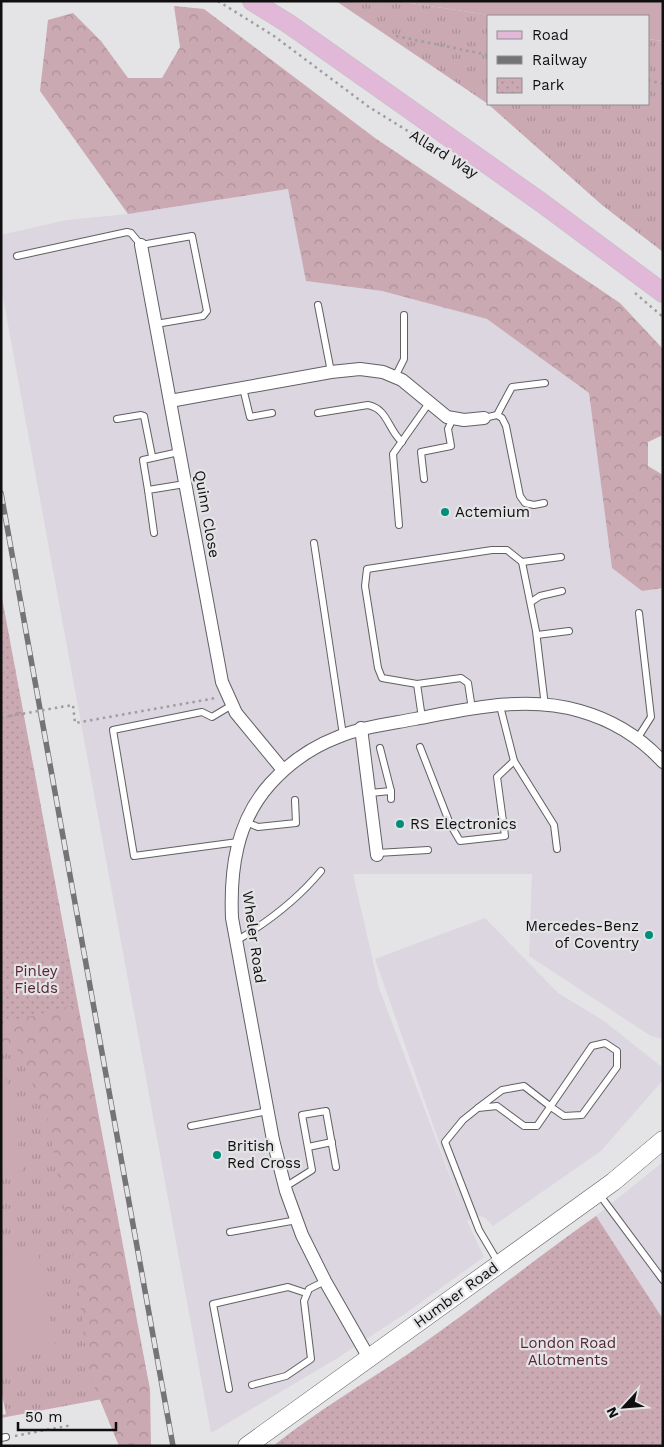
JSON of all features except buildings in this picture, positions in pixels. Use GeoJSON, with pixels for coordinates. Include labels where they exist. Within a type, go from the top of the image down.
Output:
{"type":"FeatureCollection","features":[{"type":"Feature","properties":{"kind":"main road","name":"Allard Way"},"geometry":{"type":"LineString","coordinates":[[252,1],[289,24],[542,203],[639,286],[663,295]]}},
{"type":"Feature","properties":{"kind":"main road","name":"Humber Road"},"geometry":{"type":"LineString","coordinates":[[247,1446],[598,1193],[663,1140]]}},
{"type":"Feature","properties":{"kind":"street","name":"Quinn Close"},"geometry":{"type":"LineString","coordinates":[[141,245],[218,666],[230,701],[283,770]]}},
{"type":"Feature","properties":{"kind":"street"},"geometry":{"type":"LineString","coordinates":[[170,401],[331,372],[360,369],[383,372],[402,380],[448,417],[464,420],[490,416]]}},
{"type":"Feature","properties":{"kind":"street","name":"Wheler Road"},"geometry":{"type":"LineString","coordinates":[[369,1358],[325,1281],[297,1220],[285,1187],[268,1111],[236,941],[230,885],[238,842],[246,822],[259,798],[283,770],[314,748],[362,728],[472,709],[500,706],[545,706],[578,710],[606,720],[637,739],[663,762]]}},
{"type":"Feature","properties":{"kind":"street"},"geometry":{"type":"LineString","coordinates":[[362,728],[377,854]]}},
{"type":"Feature","properties":{"kind":"lane"},"geometry":{"type":"LineString","coordinates":[[16,256],[126,232],[131,233],[141,245],[190,236],[195,239],[207,311],[203,316],[156,324]]}},
{"type":"Feature","properties":{"kind":"lane"},"geometry":{"type":"LineString","coordinates":[[318,305],[331,372]]}},
{"type":"Feature","properties":{"kind":"lane"},"geometry":{"type":"LineString","coordinates":[[395,377],[404,359],[404,314]]}},
{"type":"Feature","properties":{"kind":"lane"},"geometry":{"type":"LineString","coordinates":[[544,503],[534,505],[525,503],[520,496],[506,426],[502,418],[490,416],[512,387],[545,383]]}},
{"type":"Feature","properties":{"kind":"lane"},"geometry":{"type":"LineString","coordinates":[[244,388],[250,417],[272,413]]}},
{"type":"Feature","properties":{"kind":"lane"},"geometry":{"type":"LineString","coordinates":[[399,525],[393,454],[429,403]]}},
{"type":"Feature","properties":{"kind":"lane"},"geometry":{"type":"LineString","coordinates":[[318,413],[368,405],[374,406],[386,418],[393,434],[402,442]]}},
{"type":"Feature","properties":{"kind":"lane"},"geometry":{"type":"LineString","coordinates":[[117,419],[144,416],[152,456]]}},
{"type":"Feature","properties":{"kind":"lane"},"geometry":{"type":"LineString","coordinates":[[424,479],[421,452],[451,446],[448,429],[452,418]]}},
{"type":"Feature","properties":{"kind":"lane"},"geometry":{"type":"LineString","coordinates":[[154,533],[143,460],[152,456],[179,452]]}},
{"type":"Feature","properties":{"kind":"lane"},"geometry":{"type":"LineString","coordinates":[[148,490],[185,484]]}},
{"type":"Feature","properties":{"kind":"lane"},"geometry":{"type":"LineString","coordinates":[[314,543],[343,735]]}},
{"type":"Feature","properties":{"kind":"lane"},"geometry":{"type":"LineString","coordinates":[[472,709],[468,683],[464,679],[417,684],[390,681],[382,678],[378,668],[365,586],[367,570],[492,550],[507,550],[522,562],[537,635],[545,706]]}},
{"type":"Feature","properties":{"kind":"lane"},"geometry":{"type":"LineString","coordinates":[[522,562],[561,557]]}},
{"type":"Feature","properties":{"kind":"lane"},"geometry":{"type":"LineString","coordinates":[[530,602],[540,596],[562,591]]}},
{"type":"Feature","properties":{"kind":"lane"},"geometry":{"type":"LineString","coordinates":[[637,739],[651,717],[639,613]]}},
{"type":"Feature","properties":{"kind":"lane"},"geometry":{"type":"LineString","coordinates":[[537,635],[569,631]]}},
{"type":"Feature","properties":{"kind":"lane"},"geometry":{"type":"LineString","coordinates":[[417,684],[422,718]]}},
{"type":"Feature","properties":{"kind":"lane"},"geometry":{"type":"LineString","coordinates":[[230,701],[212,716],[202,712],[113,730],[134,856],[238,842]]}},
{"type":"Feature","properties":{"kind":"lane"},"geometry":{"type":"LineString","coordinates":[[500,706],[514,761],[554,825],[557,849]]}},
{"type":"Feature","properties":{"kind":"lane"},"geometry":{"type":"LineString","coordinates":[[420,747],[450,824],[460,841],[504,836],[496,777],[514,761]]}},
{"type":"Feature","properties":{"kind":"lane"},"geometry":{"type":"LineString","coordinates":[[380,748],[391,791],[391,799]]}},
{"type":"Feature","properties":{"kind":"lane"},"geometry":{"type":"LineString","coordinates":[[370,793],[391,791]]}},
{"type":"Feature","properties":{"kind":"lane"},"geometry":{"type":"LineString","coordinates":[[246,822],[258,827],[296,823],[295,800]]}},
{"type":"Feature","properties":{"kind":"lane"},"geometry":{"type":"LineString","coordinates":[[377,854],[428,850]]}},
{"type":"Feature","properties":{"kind":"lane"},"geometry":{"type":"LineString","coordinates":[[236,941],[262,926],[287,906],[321,871]]}},
{"type":"Feature","properties":{"kind":"lane"},"geometry":{"type":"LineString","coordinates":[[478,1108],[497,1106],[524,1126],[537,1126],[551,1107],[592,1046],[604,1043],[616,1051],[616,1067],[582,1114],[564,1116],[551,1107],[524,1086],[502,1090],[478,1108],[463,1120],[445,1142],[479,1230],[499,1264]]}},
{"type":"Feature","properties":{"kind":"lane"},"geometry":{"type":"LineString","coordinates":[[191,1126],[268,1111]]}},
{"type":"Feature","properties":{"kind":"lane"},"geometry":{"type":"LineString","coordinates":[[285,1187],[312,1170],[302,1115],[326,1111],[336,1167]]}},
{"type":"Feature","properties":{"kind":"lane"},"geometry":{"type":"LineString","coordinates":[[308,1147],[332,1142]]}},
{"type":"Feature","properties":{"kind":"lane"},"geometry":{"type":"LineString","coordinates":[[598,1193],[663,1280]]}},
{"type":"Feature","properties":{"kind":"lane"},"geometry":{"type":"LineString","coordinates":[[230,1232],[297,1220]]}},
{"type":"Feature","properties":{"kind":"lane"},"geometry":{"type":"LineString","coordinates":[[252,1385],[286,1376],[311,1359],[304,1300],[306,1293],[325,1281]]}},
{"type":"Feature","properties":{"kind":"lane"},"geometry":{"type":"LineString","coordinates":[[229,1388],[213,1304],[288,1287],[306,1293]]}},
{"type":"Feature","properties":{"kind":"path","name":"Allard Way"},"geometry":{"type":"LineString","coordinates":[[218,1],[274,36],[369,107],[443,153]]}},
{"type":"Feature","properties":{"kind":"path"},"geometry":{"type":"LineString","coordinates":[[396,36],[487,55]]}},
{"type":"Feature","properties":{"kind":"path"},"geometry":{"type":"LineString","coordinates":[[649,80],[663,84]]}},
{"type":"Feature","properties":{"kind":"path"},"geometry":{"type":"LineString","coordinates":[[639,286],[663,316]]}},
{"type":"Feature","properties":{"kind":"path"},"geometry":{"type":"LineString","coordinates":[[1,718],[73,705],[75,723],[230,701]]}},
{"type":"Feature","properties":{"kind":"path"},"geometry":{"type":"LineString","coordinates":[[1,897],[1,914]]}},
{"type":"Feature","properties":{"kind":"path"},"geometry":{"type":"LineString","coordinates":[[4,1438],[72,1425]]}},
{"type":"Feature","properties":{"kind":"shaded area"},"geometry":{"type":"Polygon","coordinates":[[[288,189],[307,281],[382,291],[487,319],[589,393],[612,568],[642,591],[663,588],[663,1039],[651,1036],[529,956],[532,874],[353,874],[379,988],[466,1219],[375,959],[485,918],[558,993],[604,1021],[663,1068],[663,1080],[601,1151],[493,1226],[484,1217],[476,1216],[467,1221],[484,1257],[406,1313],[336,1359],[211,1433],[1,286],[1,235],[66,220],[128,214],[288,189]]]}},
{"type":"Feature","properties":{"kind":"shaded area"},"geometry":{"type":"Polygon","coordinates":[[[663,1162],[663,1319],[596,1216],[663,1162]]]}},
{"type":"Feature","properties":{"kind":"green space"},"geometry":{"type":"Polygon","coordinates":[[[336,1],[397,1],[489,15],[487,15],[487,103],[336,1]]]}},
{"type":"Feature","properties":{"kind":"green space"},"geometry":{"type":"Polygon","coordinates":[[[397,1],[663,1],[663,41],[649,39],[649,15],[489,15],[397,1]]]}},
{"type":"Feature","properties":{"kind":"green space"},"geometry":{"type":"Polygon","coordinates":[[[174,6],[204,9],[375,138],[620,303],[663,349],[663,435],[648,442],[648,466],[663,475],[663,588],[642,591],[612,568],[589,393],[487,319],[382,291],[306,281],[288,189],[128,214],[40,91],[48,20],[73,13],[101,41],[128,78],[162,78],[180,47],[174,6]]]}},
{"type":"Feature","properties":{"kind":"green space"},"geometry":{"type":"Polygon","coordinates":[[[649,39],[663,41],[663,252],[602,205],[489,105],[649,105],[649,39]]]}},
{"type":"Feature","properties":{"kind":"green space","name":"Pinley Fields"},"geometry":{"type":"Polygon","coordinates":[[[1,598],[20,708],[7,713],[8,721],[21,721],[75,1005],[1,1024],[1,598]]]}},
{"type":"Feature","properties":{"kind":"green space"},"geometry":{"type":"Polygon","coordinates":[[[2,598],[150,1390],[151,1446],[119,1446],[88,1371],[78,1284],[47,1117],[16,1047],[1,1041],[2,598]]]}},
{"type":"Feature","properties":{"kind":"green space"},"geometry":{"type":"Polygon","coordinates":[[[75,1005],[150,1390],[1,1418],[1,1415],[6,1414],[1,1390],[1,1024],[75,1005]]]}},
{"type":"Feature","properties":{"kind":"green space"},"geometry":{"type":"Polygon","coordinates":[[[1,1066],[4,1066],[23,1171],[1,1175],[1,1066]]]}},
{"type":"Feature","properties":{"kind":"green space","name":"London Road Allotments"},"geometry":{"type":"Polygon","coordinates":[[[596,1216],[663,1319],[663,1446],[273,1446],[432,1337],[596,1216]]]}},
{"type":"Feature","properties":{"kind":"green space"},"geometry":{"type":"Polygon","coordinates":[[[37,1246],[56,1351],[1,1360],[1,1252],[37,1246]]]}},
{"type":"Feature","properties":{"kind":"railway"},"geometry":{"type":"LineString","coordinates":[[1,493],[173,1446]]}},
{"type":"Feature","properties":{"kind":"place","name":"Actemium"},"geometry":{"type":"Point","coordinates":[445,512]}},
{"type":"Feature","properties":{"kind":"place","name":"RS Electronics"},"geometry":{"type":"Point","coordinates":[400,824]}},
{"type":"Feature","properties":{"kind":"place","name":"Mercedes-Benz of Coventry"},"geometry":{"type":"Point","coordinates":[649,935]}},
{"type":"Feature","properties":{"kind":"place","name":"British Red Cross"},"geometry":{"type":"Point","coordinates":[217,1155]}}]}
